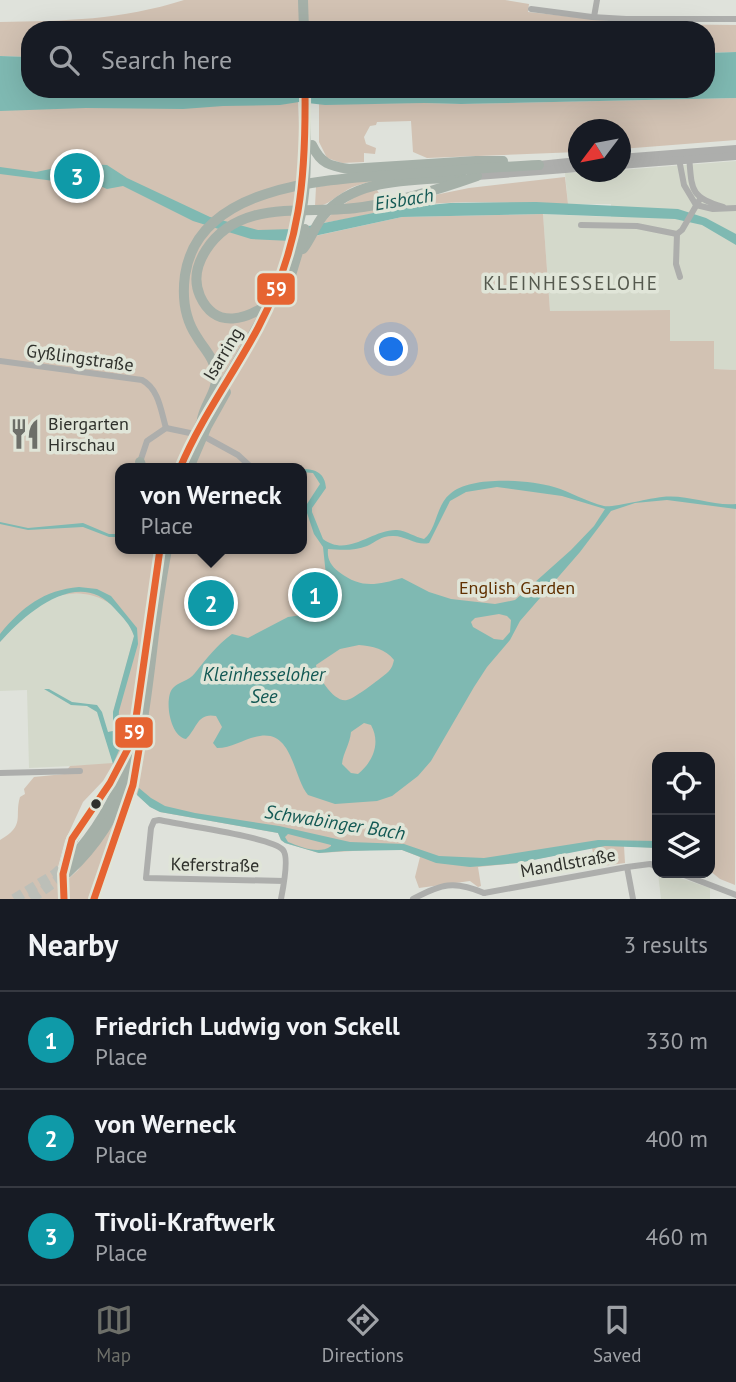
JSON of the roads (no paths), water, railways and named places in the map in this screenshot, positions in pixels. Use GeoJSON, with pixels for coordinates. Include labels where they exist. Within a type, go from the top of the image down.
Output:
{"type":"FeatureCollection","features":[{"type":"Feature","properties":{"kind":"highway"},"geometry":{"type":"LineString","coordinates":[[303,0],[306,21]]}},
{"type":"Feature","properties":{"kind":"highway"},"geometry":{"type":"LineString","coordinates":[[308,21],[310,0]]}},
{"type":"Feature","properties":{"kind":"highway","name":"Isarring"},"geometry":{"type":"LineString","coordinates":[[306,98],[310,141]]}},
{"type":"Feature","properties":{"kind":"highway","name":"Isarring"},"geometry":{"type":"LineString","coordinates":[[185,463],[278,304],[300,248],[307,218],[311,98]]}},
{"type":"Feature","properties":{"kind":"highway"},"geometry":{"type":"LineString","coordinates":[[310,141],[322,161],[330,166],[349,169],[476,161],[539,164]]}},
{"type":"Feature","properties":{"kind":"highway"},"geometry":{"type":"LineString","coordinates":[[202,419],[214,392],[216,371],[186,316],[186,272],[211,226],[224,215],[253,198],[273,191],[331,179],[539,164]]}},
{"type":"Feature","properties":{"kind":"highway"},"geometry":{"type":"LineString","coordinates":[[300,248],[323,216],[337,202],[354,192],[377,185],[477,176]]}},
{"type":"Feature","properties":{"kind":"highway"},"geometry":{"type":"LineString","coordinates":[[271,302],[241,319],[219,316],[211,310],[199,294],[196,284],[204,242],[238,221],[261,213],[349,210],[384,204],[477,176]]}},
{"type":"Feature","properties":{"kind":"highway","name":"Isarring"},"geometry":{"type":"LineString","coordinates":[[184,463],[202,419],[257,330],[300,248]]}},
{"type":"Feature","properties":{"kind":"highway"},"geometry":{"type":"LineString","coordinates":[[67,873],[86,855],[108,824],[129,783],[164,554]]}},
{"type":"Feature","properties":{"kind":"highway"},"geometry":{"type":"LineString","coordinates":[[69,861],[93,834],[114,798],[137,736]]}},
{"type":"Feature","properties":{"kind":"highway"},"geometry":{"type":"LineString","coordinates":[[64,899],[63,874],[72,839],[83,819],[110,783],[137,736]]}},
{"type":"Feature","properties":{"kind":"highway"},"geometry":{"type":"LineString","coordinates":[[94,899],[133,785],[137,736]]}},
{"type":"Feature","properties":{"kind":"main road"},"geometry":{"type":"LineString","coordinates":[[631,164],[736,149]]}},
{"type":"Feature","properties":{"kind":"main road"},"geometry":{"type":"LineString","coordinates":[[689,156],[736,156]]}},
{"type":"Feature","properties":{"kind":"main road"},"geometry":{"type":"LineString","coordinates":[[631,158],[678,157]]}},
{"type":"Feature","properties":{"kind":"main road"},"geometry":{"type":"LineString","coordinates":[[539,164],[568,162]]}},
{"type":"Feature","properties":{"kind":"main road"},"geometry":{"type":"LineString","coordinates":[[477,176],[568,169]]}},
{"type":"Feature","properties":{"kind":"street"},"geometry":{"type":"LineString","coordinates":[[594,18],[597,0]]}},
{"type":"Feature","properties":{"kind":"street"},"geometry":{"type":"LineString","coordinates":[[531,9],[594,18],[736,19]]}},
{"type":"Feature","properties":{"kind":"street"},"geometry":{"type":"LineString","coordinates":[[680,277],[676,264],[677,233],[696,205],[689,156]]}},
{"type":"Feature","properties":{"kind":"street"},"geometry":{"type":"LineString","coordinates":[[678,157],[684,185],[696,205]]}},
{"type":"Feature","properties":{"kind":"street"},"geometry":{"type":"LineString","coordinates":[[696,205],[736,208]]}},
{"type":"Feature","properties":{"kind":"street"},"geometry":{"type":"LineString","coordinates":[[581,226],[637,226],[677,233]]}},
{"type":"Feature","properties":{"kind":"street","name":"Gyßlingstraße"},"geometry":{"type":"LineString","coordinates":[[0,361],[142,380],[151,387],[157,398],[166,428]]}},
{"type":"Feature","properties":{"kind":"street"},"geometry":{"type":"LineString","coordinates":[[142,463],[148,441],[166,428],[190,433]]}},
{"type":"Feature","properties":{"kind":"street"},"geometry":{"type":"LineString","coordinates":[[207,438],[238,455],[247,463]]}},
{"type":"Feature","properties":{"kind":"street"},"geometry":{"type":"LineString","coordinates":[[0,773],[80,771]]}},
{"type":"Feature","properties":{"kind":"street","name":"Keferstraße"},"geometry":{"type":"LineString","coordinates":[[154,821],[273,844],[285,853],[284,881],[146,878],[154,821]]}},
{"type":"Feature","properties":{"kind":"street","name":"Mandlstraße"},"geometry":{"type":"LineString","coordinates":[[484,896],[627,867],[652,865]]}},
{"type":"Feature","properties":{"kind":"street"},"geometry":{"type":"LineString","coordinates":[[627,867],[633,899]]}},
{"type":"Feature","properties":{"kind":"street"},"geometry":{"type":"LineString","coordinates":[[692,878],[736,895]]}},
{"type":"Feature","properties":{"kind":"street"},"geometry":{"type":"LineString","coordinates":[[281,899],[284,881]]}},
{"type":"Feature","properties":{"kind":"street"},"geometry":{"type":"LineString","coordinates":[[414,899],[433,888],[448,885],[467,886],[484,896]]}},
{"type":"Feature","properties":{"kind":"water"},"geometry":{"type":"Polygon","coordinates":[[[736,52],[736,98],[461,104],[325,105],[299,102],[183,109],[0,111],[0,56],[21,57],[21,98],[715,98],[715,53],[736,52]]]}},
{"type":"Feature","properties":{"kind":"water"},"geometry":{"type":"Polygon","coordinates":[[[84,164],[107,165],[127,178],[210,217],[258,230],[294,229],[398,208],[450,203],[536,202],[678,209],[706,218],[736,234],[736,245],[702,225],[675,219],[543,214],[402,217],[291,241],[251,239],[193,221],[123,186],[107,189],[93,183],[84,183],[84,164]]]}},
{"type":"Feature","properties":{"kind":"water"},"geometry":{"type":"Polygon","coordinates":[[[70,165],[70,183],[0,174],[0,167],[36,172],[70,165]]]}},
{"type":"Feature","properties":{"kind":"water","name":"Kleinhesseloher See"},"geometry":{"type":"Polygon","coordinates":[[[307,470],[319,473],[326,488],[312,512],[323,539],[342,545],[397,530],[424,539],[450,494],[459,488],[486,482],[516,481],[543,485],[604,506],[671,497],[736,504],[736,509],[667,500],[635,503],[611,511],[580,552],[520,621],[510,640],[474,687],[431,761],[418,776],[392,796],[377,801],[335,804],[308,795],[286,748],[271,736],[260,736],[217,748],[213,743],[222,727],[216,716],[205,716],[201,719],[186,739],[180,736],[172,724],[169,707],[173,688],[193,676],[216,648],[232,634],[248,638],[288,617],[309,614],[321,608],[326,600],[326,592],[316,580],[326,575],[323,547],[314,534],[307,513],[307,504],[320,484],[313,473],[307,472],[307,470]],[[497,487],[466,492],[450,501],[429,543],[388,536],[358,549],[328,549],[330,561],[339,572],[362,583],[377,584],[402,578],[429,592],[451,599],[495,604],[515,600],[571,550],[594,526],[605,509],[562,496],[497,487]],[[499,614],[475,618],[471,622],[473,627],[494,639],[503,640],[510,632],[511,620],[499,614]],[[359,645],[340,649],[316,665],[327,688],[342,700],[351,699],[375,682],[390,670],[394,660],[383,651],[359,645]],[[364,723],[351,732],[344,756],[342,764],[351,773],[358,774],[368,764],[374,752],[374,732],[371,725],[364,723]]]}},
{"type":"Feature","properties":{"kind":"water"},"geometry":{"type":"Polygon","coordinates":[[[83,523],[115,534],[115,537],[83,527],[28,530],[0,524],[28,528],[83,523]]]}},
{"type":"Feature","properties":{"kind":"water"},"geometry":{"type":"Polygon","coordinates":[[[79,587],[97,589],[111,596],[137,628],[138,644],[119,711],[117,735],[120,748],[113,764],[97,712],[87,706],[71,705],[44,689],[49,689],[72,702],[97,705],[108,732],[113,731],[113,712],[134,636],[115,609],[101,597],[86,592],[70,593],[38,607],[0,642],[0,634],[25,608],[44,596],[79,587]]]}},
{"type":"Feature","properties":{"kind":"water"},"geometry":{"type":"Polygon","coordinates":[[[139,788],[165,806],[195,813],[279,826],[350,842],[404,844],[439,856],[484,858],[598,840],[652,841],[652,848],[605,846],[518,863],[470,867],[436,863],[402,850],[319,853],[285,843],[278,833],[160,812],[137,795],[139,788]],[[288,834],[285,837],[288,842],[310,849],[321,850],[331,846],[288,834]]]}},
{"type":"Feature","properties":{"kind":"tunnel"},"geometry":{"type":"LineString","coordinates":[[14,899],[55,874],[69,861]]}},
{"type":"Feature","properties":{"kind":"tunnel"},"geometry":{"type":"LineString","coordinates":[[31,899],[67,873]]}},
{"type":"Feature","properties":{"kind":"place","name":"Tivoli-Kraftwerk"},"geometry":{"type":"Point","coordinates":[77,176]}},
{"type":"Feature","properties":{"kind":"place","name":"Biergarten Hirschau"},"geometry":{"type":"Point","coordinates":[25,434]}},
{"type":"Feature","properties":{"kind":"place","name":"Friedrich Ludwig von Sckell"},"geometry":{"type":"Point","coordinates":[315,595]}},
{"type":"Feature","properties":{"kind":"place","name":"von Werneck"},"geometry":{"type":"Point","coordinates":[211,603]}},
{"type":"Feature","properties":{"kind":"district","name":"KLEINHESSELOHE"},"geometry":{"type":"Point","coordinates":[571,283]}},
{"type":"Feature","properties":{"kind":"water label","name":"Eisbach"},"geometry":{"type":"Point","coordinates":[404,199]}},
{"type":"Feature","properties":{"kind":"water label","name":"Schwabinger Bach"},"geometry":{"type":"Point","coordinates":[335,822]}},
{"type":"Feature","properties":{"kind":"park label","name":"English Garden"},"geometry":{"type":"Point","coordinates":[517,588]}}]}
